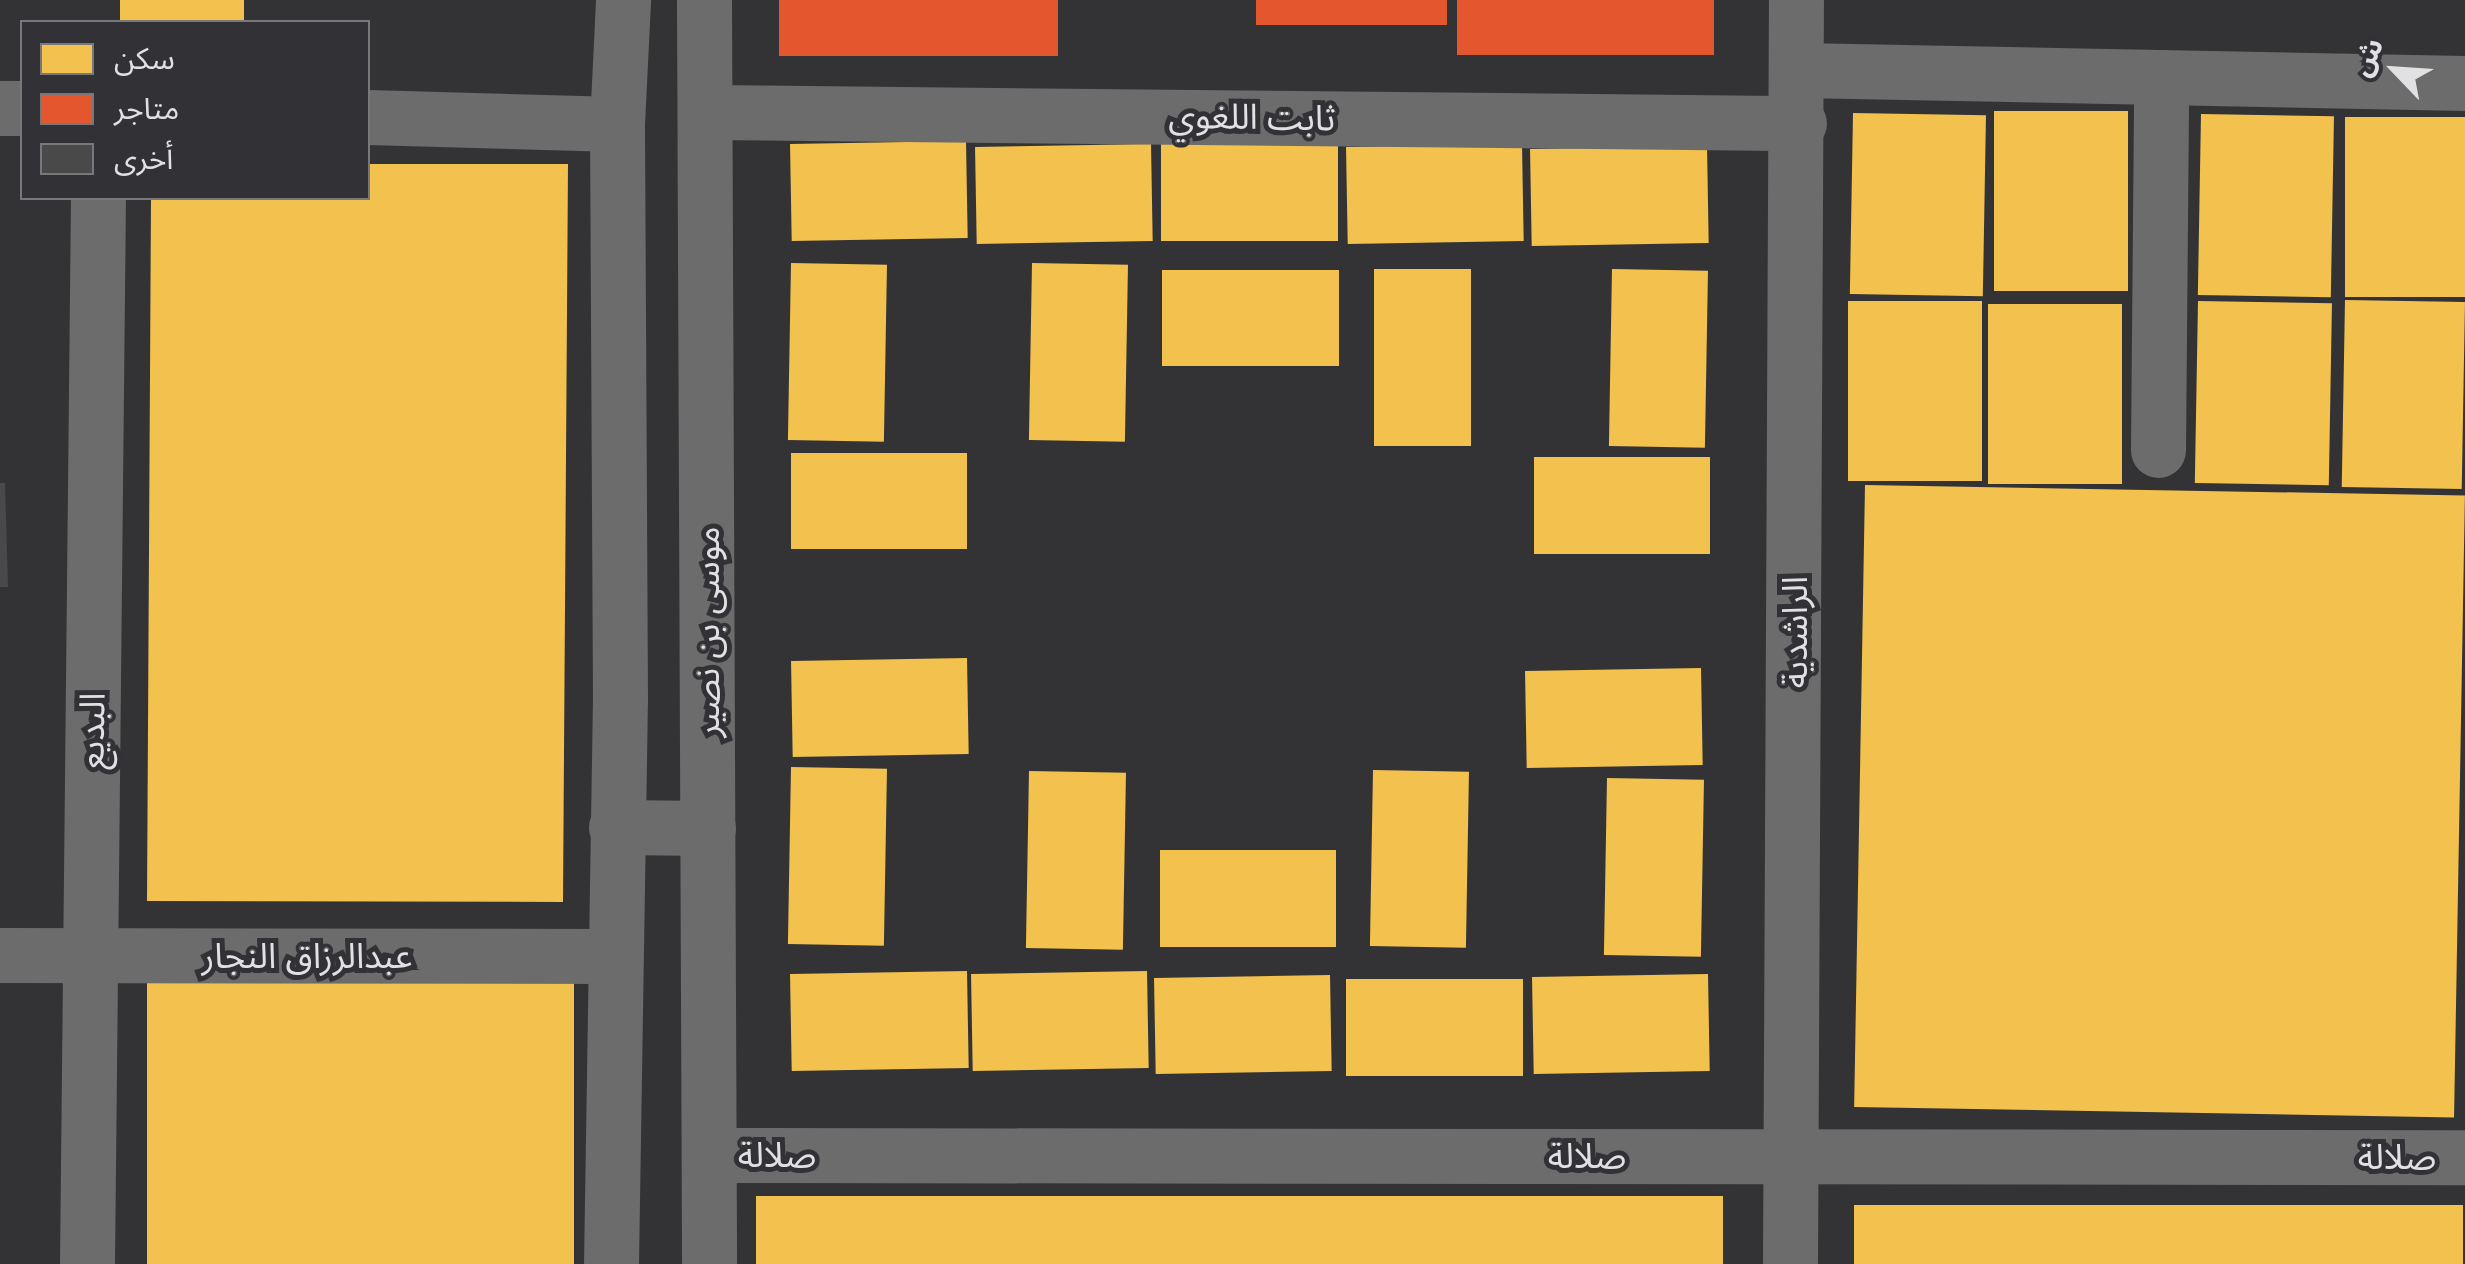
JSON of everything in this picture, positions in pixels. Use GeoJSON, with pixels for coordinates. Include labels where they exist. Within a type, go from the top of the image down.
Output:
{"type":"FeatureCollection","features":[{"type":"Feature","properties":{"kind":"street"},"geometry":{"type":"LineString","coordinates":[[610,1264],[616,827],[617,124],[623,0]]}},
{"type":"Feature","properties":{"kind":"street","name":"موسى بن نصير"},"geometry":{"type":"LineString","coordinates":[[704,0],[709,1264]]}},
{"type":"Feature","properties":{"kind":"street","name":"الراشدية"},"geometry":{"type":"LineString","coordinates":[[1790,1264],[1799,97],[1796,0]]}},
{"type":"Feature","properties":{"kind":"street"},"geometry":{"type":"LineString","coordinates":[[2158,450],[2161,77]]}},
{"type":"Feature","properties":{"kind":"street","name":"ثابت اللغوي"},"geometry":{"type":"LineString","coordinates":[[706,112],[1799,97],[2161,77],[2465,83]]}},
{"type":"Feature","properties":{"kind":"street"},"geometry":{"type":"LineString","coordinates":[[370,117],[617,124]]}},
{"type":"Feature","properties":{"kind":"street","name":"البديع"},"geometry":{"type":"LineString","coordinates":[[87,1264],[98,200]]}},
{"type":"Feature","properties":{"kind":"street"},"geometry":{"type":"LineString","coordinates":[[616,827],[708,828]]}},
{"type":"Feature","properties":{"kind":"street","name":"عبدالرزاق النجار"},"geometry":{"type":"LineString","coordinates":[[0,955],[613,956]]}},
{"type":"Feature","properties":{"kind":"street","name":"صلالة"},"geometry":{"type":"LineString","coordinates":[[710,1155],[2465,1157]]}},
{"type":"Feature","properties":{"kind":"building: سكن"},"geometry":{"type":"Polygon","coordinates":[[[120,0],[244,0],[244,20],[120,20],[120,0]]]}},
{"type":"Feature","properties":{"kind":"building: سكن"},"geometry":{"type":"Polygon","coordinates":[[[1994,111],[2128,111],[2128,291],[1994,291],[1994,111]]]}},
{"type":"Feature","properties":{"kind":"building: سكن"},"geometry":{"type":"Polygon","coordinates":[[[1853,113],[1986,115],[1983,296],[1850,294],[1853,113]]]}},
{"type":"Feature","properties":{"kind":"building: سكن"},"geometry":{"type":"Polygon","coordinates":[[[2201,114],[2334,116],[2331,297],[2198,295],[2201,114]]]}},
{"type":"Feature","properties":{"kind":"building: سكن"},"geometry":{"type":"Polygon","coordinates":[[[2345,117],[2465,117],[2465,297],[2345,297],[2345,117]]]}},
{"type":"Feature","properties":{"kind":"building: سكن"},"geometry":{"type":"Polygon","coordinates":[[[966,141],[968,238],[792,241],[790,144],[966,141]]]}},
{"type":"Feature","properties":{"kind":"building: سكن"},"geometry":{"type":"Polygon","coordinates":[[[1151,144],[1153,241],[977,244],[975,147],[1151,144]]]}},
{"type":"Feature","properties":{"kind":"building: سكن"},"geometry":{"type":"Polygon","coordinates":[[[1161,144],[1338,144],[1338,241],[1161,241],[1161,144]]]}},
{"type":"Feature","properties":{"kind":"building: سكن"},"geometry":{"type":"Polygon","coordinates":[[[1522,144],[1524,241],[1348,244],[1346,147],[1522,144]]]}},
{"type":"Feature","properties":{"kind":"building: سكن"},"geometry":{"type":"Polygon","coordinates":[[[1707,146],[1709,243],[1532,246],[1530,149],[1707,146]]]}},
{"type":"Feature","properties":{"kind":"building: سكن"},"geometry":{"type":"Polygon","coordinates":[[[370,164],[568,164],[563,902],[147,901],[151,200],[370,200],[370,164]]]}},
{"type":"Feature","properties":{"kind":"building: سكن"},"geometry":{"type":"Polygon","coordinates":[[[791,263],[887,265],[884,442],[788,440],[791,263]]]}},
{"type":"Feature","properties":{"kind":"building: سكن"},"geometry":{"type":"Polygon","coordinates":[[[1032,263],[1128,265],[1125,442],[1029,440],[1032,263]]]}},
{"type":"Feature","properties":{"kind":"building: سكن"},"geometry":{"type":"Polygon","coordinates":[[[1374,269],[1471,269],[1471,446],[1374,446],[1374,269]]]}},
{"type":"Feature","properties":{"kind":"building: سكن"},"geometry":{"type":"Polygon","coordinates":[[[1612,269],[1708,271],[1705,448],[1609,446],[1612,269]]]}},
{"type":"Feature","properties":{"kind":"building: سكن"},"geometry":{"type":"Polygon","coordinates":[[[1162,270],[1339,270],[1339,366],[1162,366],[1162,270]]]}},
{"type":"Feature","properties":{"kind":"building: سكن"},"geometry":{"type":"Polygon","coordinates":[[[2345,300],[2465,302],[2462,489],[2342,487],[2345,300]]]}},
{"type":"Feature","properties":{"kind":"building: سكن"},"geometry":{"type":"Polygon","coordinates":[[[1848,301],[1982,301],[1982,481],[1848,481],[1848,301]]]}},
{"type":"Feature","properties":{"kind":"building: سكن"},"geometry":{"type":"Polygon","coordinates":[[[2198,301],[2332,303],[2329,485],[2195,483],[2198,301]]]}},
{"type":"Feature","properties":{"kind":"building: سكن"},"geometry":{"type":"Polygon","coordinates":[[[1988,304],[2122,304],[2122,484],[1988,484],[1988,304]]]}},
{"type":"Feature","properties":{"kind":"building: سكن"},"geometry":{"type":"Polygon","coordinates":[[[791,453],[967,453],[967,549],[791,549],[791,453]]]}},
{"type":"Feature","properties":{"kind":"building: سكن"},"geometry":{"type":"Polygon","coordinates":[[[1534,457],[1710,457],[1710,554],[1534,554],[1534,457]]]}},
{"type":"Feature","properties":{"kind":"building: سكن"},"geometry":{"type":"Polygon","coordinates":[[[1865,485],[2465,495],[2454,1117],[1854,1107],[1865,485]]]}},
{"type":"Feature","properties":{"kind":"building: سكن"},"geometry":{"type":"Polygon","coordinates":[[[967,658],[969,754],[793,757],[791,661],[967,658]]]}},
{"type":"Feature","properties":{"kind":"building: سكن"},"geometry":{"type":"Polygon","coordinates":[[[1701,668],[1703,765],[1527,768],[1525,671],[1701,668]]]}},
{"type":"Feature","properties":{"kind":"building: سكن"},"geometry":{"type":"Polygon","coordinates":[[[791,767],[887,769],[884,946],[788,944],[791,767]]]}},
{"type":"Feature","properties":{"kind":"building: سكن"},"geometry":{"type":"Polygon","coordinates":[[[1373,770],[1469,772],[1466,948],[1370,946],[1373,770]]]}},
{"type":"Feature","properties":{"kind":"building: سكن"},"geometry":{"type":"Polygon","coordinates":[[[1029,771],[1126,773],[1123,950],[1026,948],[1029,771]]]}},
{"type":"Feature","properties":{"kind":"building: سكن"},"geometry":{"type":"Polygon","coordinates":[[[1607,778],[1704,780],[1701,957],[1604,955],[1607,778]]]}},
{"type":"Feature","properties":{"kind":"building: سكن"},"geometry":{"type":"Polygon","coordinates":[[[1160,850],[1336,850],[1336,947],[1160,947],[1160,850]]]}},
{"type":"Feature","properties":{"kind":"building: سكن"},"geometry":{"type":"Polygon","coordinates":[[[967,971],[969,1068],[792,1071],[790,974],[967,971]]]}},
{"type":"Feature","properties":{"kind":"building: سكن"},"geometry":{"type":"Polygon","coordinates":[[[1147,971],[1149,1068],[973,1071],[971,974],[1147,971]]]}},
{"type":"Feature","properties":{"kind":"building: سكن"},"geometry":{"type":"Polygon","coordinates":[[[1708,974],[1710,1071],[1534,1074],[1532,977],[1708,974]]]}},
{"type":"Feature","properties":{"kind":"building: سكن"},"geometry":{"type":"Polygon","coordinates":[[[1330,975],[1332,1071],[1156,1074],[1154,978],[1330,975]]]}},
{"type":"Feature","properties":{"kind":"building: سكن"},"geometry":{"type":"Polygon","coordinates":[[[1346,979],[1523,979],[1523,1076],[1346,1076],[1346,979]]]}},
{"type":"Feature","properties":{"kind":"building: سكن"},"geometry":{"type":"Polygon","coordinates":[[[147,981],[574,981],[574,1264],[147,1264],[147,981]]]}},
{"type":"Feature","properties":{"kind":"building: سكن"},"geometry":{"type":"Polygon","coordinates":[[[756,1196],[1723,1196],[1723,1264],[756,1264],[756,1196]]]}},
{"type":"Feature","properties":{"kind":"building: سكن"},"geometry":{"type":"Polygon","coordinates":[[[1854,1205],[2463,1205],[2463,1264],[1854,1264],[1854,1205]]]}},
{"type":"Feature","properties":{"kind":"building: متاجر"},"geometry":{"type":"Polygon","coordinates":[[[779,0],[1058,0],[1058,56],[779,56],[779,0]]]}},
{"type":"Feature","properties":{"kind":"building: متاجر"},"geometry":{"type":"Polygon","coordinates":[[[1256,0],[1447,0],[1447,25],[1256,25],[1256,0]]]}},
{"type":"Feature","properties":{"kind":"building: متاجر"},"geometry":{"type":"Polygon","coordinates":[[[1457,0],[1714,0],[1714,55],[1457,55],[1457,0]]]}},
{"type":"Feature","properties":{"kind":"building: أخرى"},"geometry":{"type":"Polygon","coordinates":[[[0,483],[5,483],[8,587],[0,587],[0,483]]]}}]}
